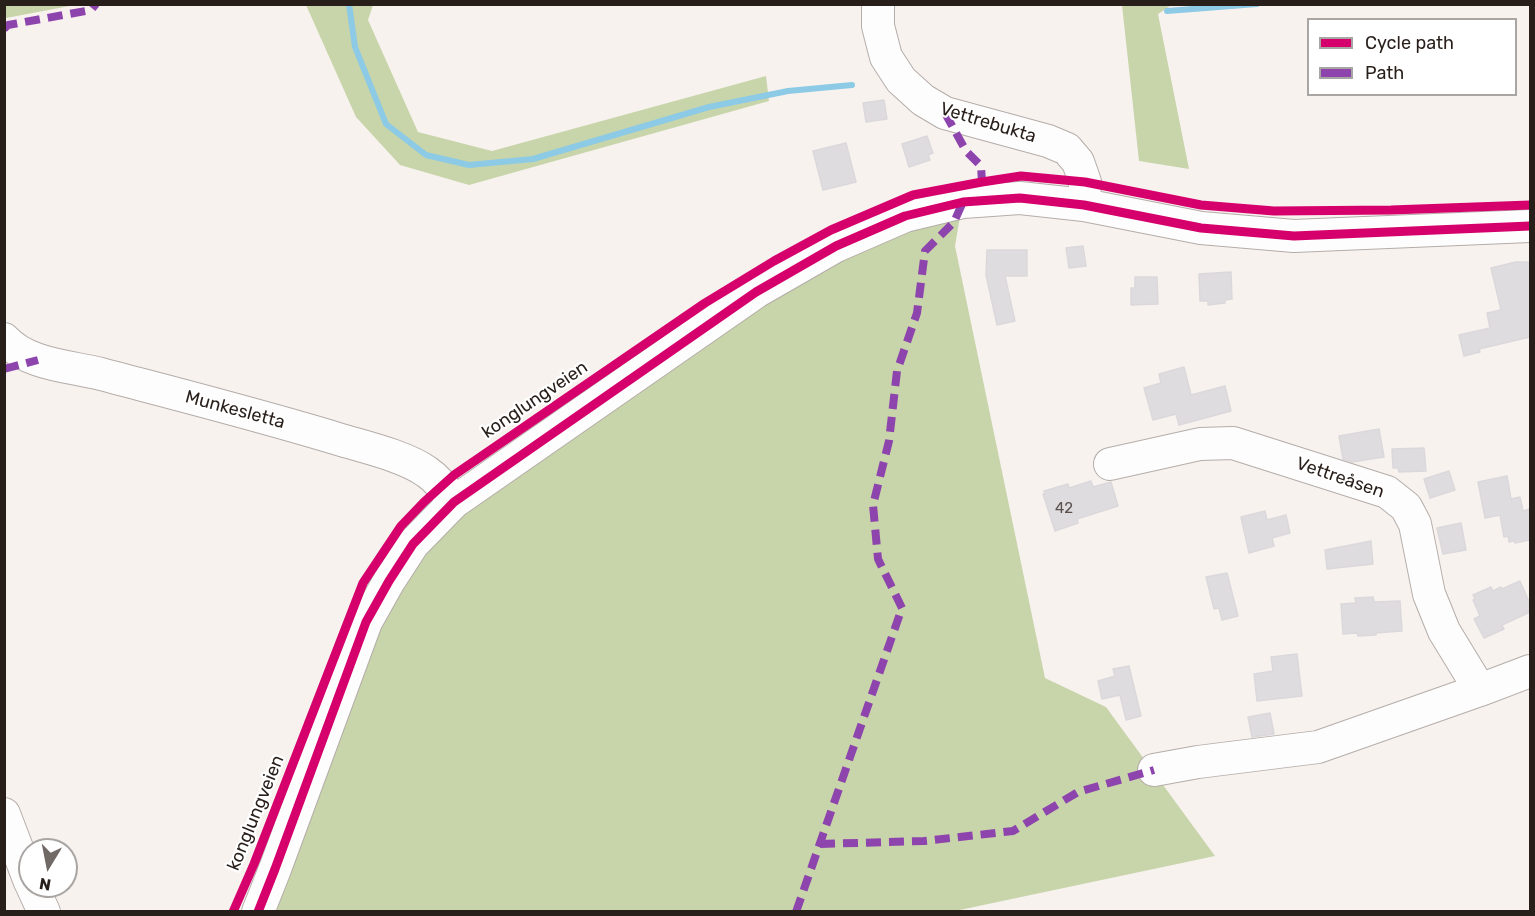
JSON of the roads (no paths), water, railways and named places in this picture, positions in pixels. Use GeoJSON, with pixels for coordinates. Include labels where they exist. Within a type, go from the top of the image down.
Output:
{"type":"FeatureCollection","features":[{"type":"Feature","properties":{"kind":"street","name":"Vettrebukta"},"geometry":{"type":"LineString","coordinates":[[879,4],[878,26],[886,57],[901,80],[922,100],[945,113],[1048,141],[1067,149],[1078,162],[1085,182],[1084,205]]}},
{"type":"Feature","properties":{"kind":"street","name":"konglungveien"},"geometry":{"type":"LineString","coordinates":[[258,912],[366,622],[413,544],[454,502],[756,292],[836,246],[905,216],[963,202],[1020,198],[1084,205],[1200,228],[1294,236],[1530,226]]}},
{"type":"Feature","properties":{"kind":"street","name":"Munkesletta"},"geometry":{"type":"LineString","coordinates":[[4,339],[12,347],[38,360],[98,373],[310,430],[398,457],[427,471],[442,485],[454,502]]}},
{"type":"Feature","properties":{"kind":"street","name":"Vettreåsen"},"geometry":{"type":"LineString","coordinates":[[1110,464],[1200,444],[1233,443],[1387,492],[1407,507],[1415,524],[1429,594],[1444,631],[1480,690]]}},
{"type":"Feature","properties":{"kind":"street"},"geometry":{"type":"LineString","coordinates":[[1154,770],[1198,762],[1318,747],[1530,671]]}},
{"type":"Feature","properties":{"kind":"street"},"geometry":{"type":"LineString","coordinates":[[4,814],[18,851]]}},
{"type":"Feature","properties":{"kind":"street"},"geometry":{"type":"LineString","coordinates":[[38,898],[44,912]]}},
{"type":"Feature","properties":{"kind":"waterway"},"geometry":{"type":"LineString","coordinates":[[349,4],[355,47],[386,124],[426,155],[469,165],[533,159],[709,107],[788,91],[852,85]]}},
{"type":"Feature","properties":{"kind":"waterway"},"geometry":{"type":"LineString","coordinates":[[1167,11],[1257,4]]}}]}
